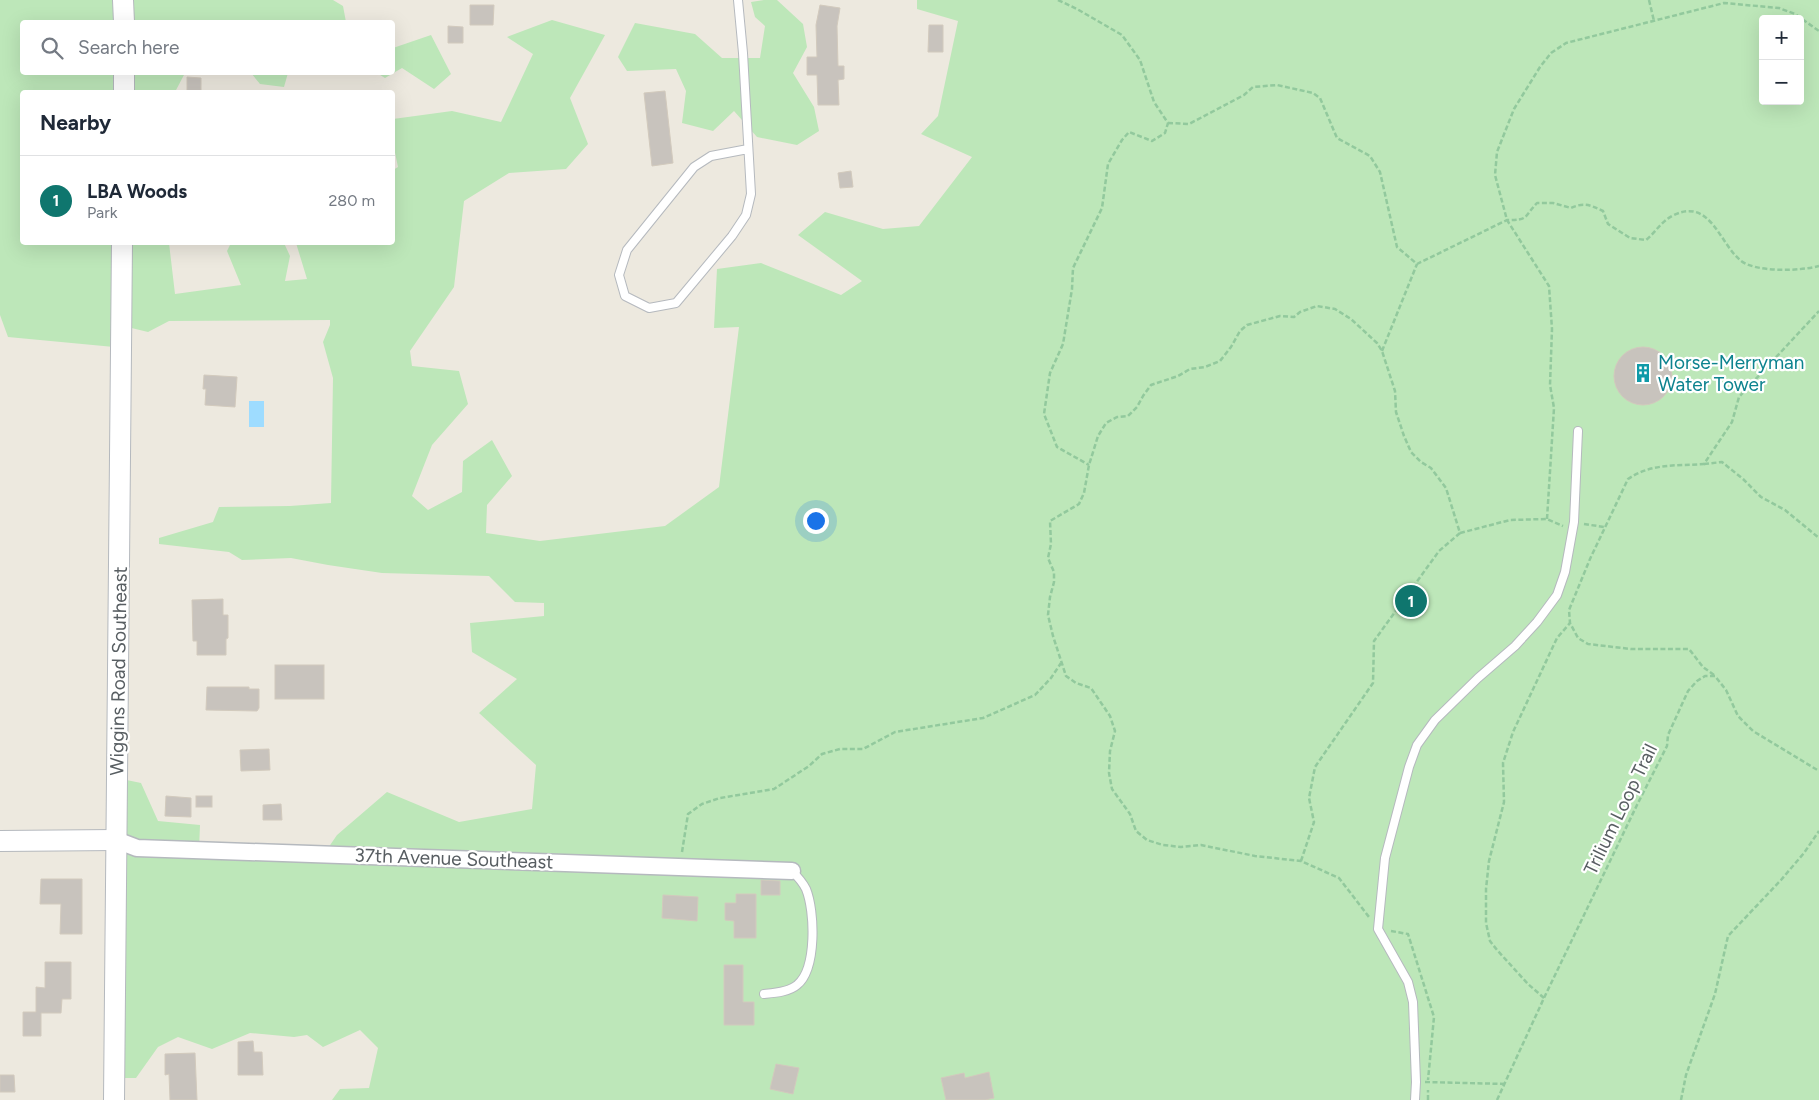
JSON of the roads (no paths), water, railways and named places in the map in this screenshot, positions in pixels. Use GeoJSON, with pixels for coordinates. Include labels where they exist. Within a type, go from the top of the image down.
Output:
{"type":"FeatureCollection","features":[{"type":"Feature","properties":{"kind":"street"},"geometry":{"type":"LineString","coordinates":[[123,0],[124,20]]}},
{"type":"Feature","properties":{"kind":"street"},"geometry":{"type":"LineString","coordinates":[[124,75],[124,90]]}},
{"type":"Feature","properties":{"kind":"street","name":"Wiggins Road Southeast"},"geometry":{"type":"LineString","coordinates":[[114,1100],[122,245]]}},
{"type":"Feature","properties":{"kind":"street"},"geometry":{"type":"LineString","coordinates":[[0,841],[116,840]]}},
{"type":"Feature","properties":{"kind":"street","name":"37th Avenue Southeast"},"geometry":{"type":"LineString","coordinates":[[116,840],[137,848],[792,871]]}},
{"type":"Feature","properties":{"kind":"lane"},"geometry":{"type":"LineString","coordinates":[[738,0],[743,53],[751,194],[746,215],[732,236],[676,303],[649,308],[625,296],[619,275],[627,250],[694,167],[710,156],[748,149]]}},
{"type":"Feature","properties":{"kind":"lane"},"geometry":{"type":"LineString","coordinates":[[1415,1100],[1413,1002],[1410,988],[1378,929],[1385,858],[1409,767],[1417,745],[1435,720],[1478,678],[1515,646],[1537,622],[1557,595],[1565,572],[1574,522],[1578,431]]}},
{"type":"Feature","properties":{"kind":"lane"},"geometry":{"type":"LineString","coordinates":[[764,994],[795,987],[802,981],[812,957],[809,900],[805,887],[792,871]]}},
{"type":"Feature","properties":{"kind":"water"},"geometry":{"type":"Polygon","coordinates":[[[249,401],[264,401],[264,427],[249,427],[249,401]]]}},
{"type":"Feature","properties":{"kind":"place","name":"Morse-Merryman Water Tower"},"geometry":{"type":"Point","coordinates":[1643,373]}},
{"type":"Feature","properties":{"kind":"place","name":"LBA Woods"},"geometry":{"type":"Point","coordinates":[1411,601]}}]}
